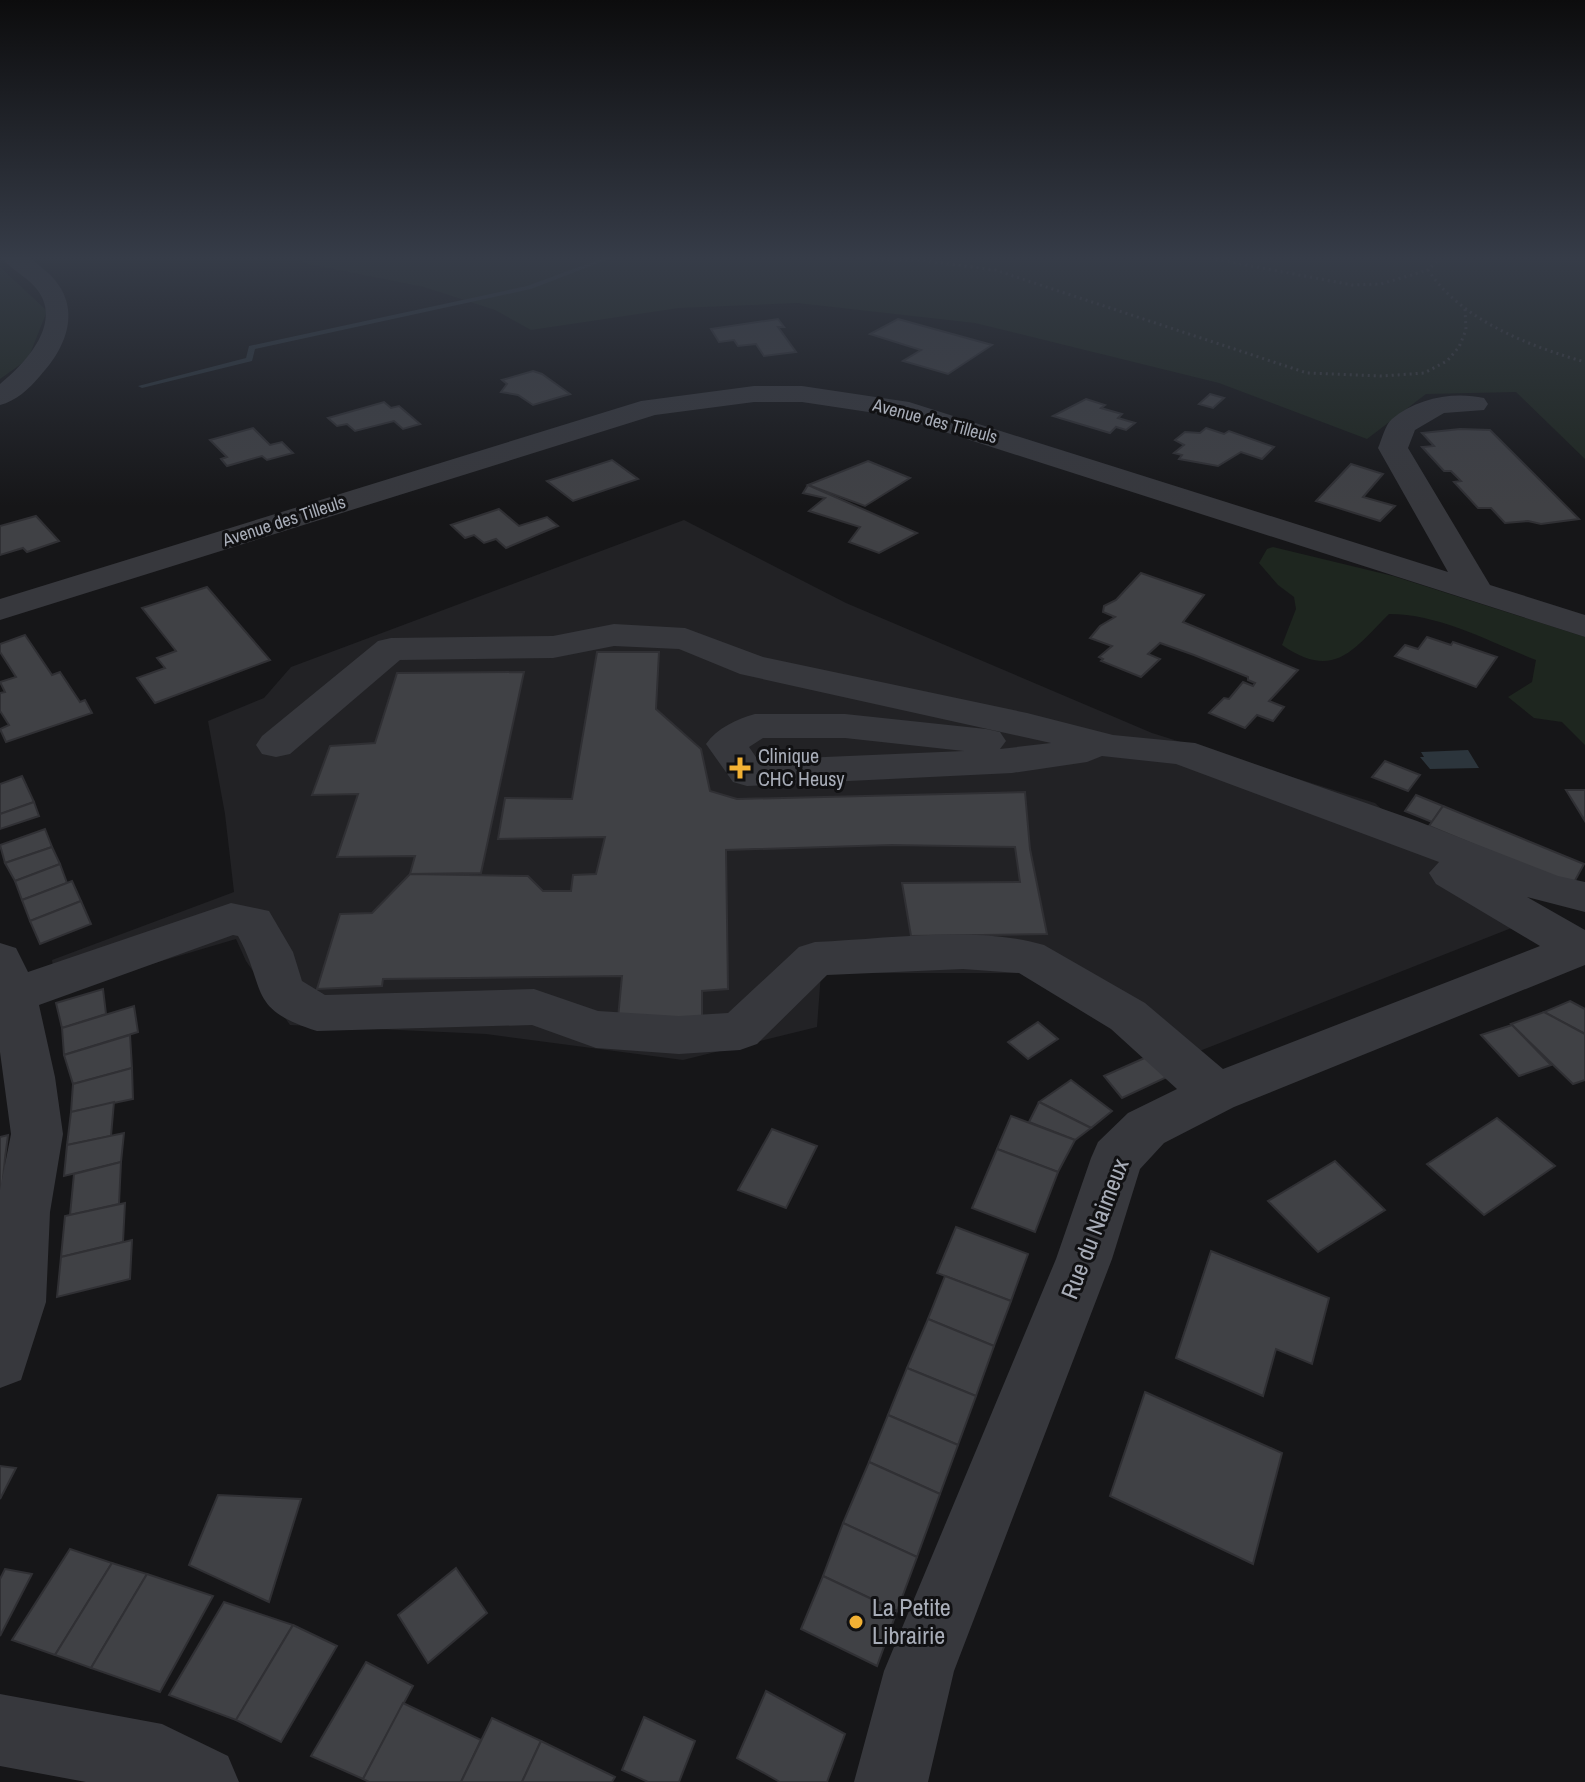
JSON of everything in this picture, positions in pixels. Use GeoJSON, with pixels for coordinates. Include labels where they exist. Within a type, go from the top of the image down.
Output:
{"type":"FeatureCollection","features":[{"type":"Feature","properties":{"kind":"street"},"geometry":{"type":"LineString","coordinates":[[0,397],[30,371],[50,340]]}},
{"type":"Feature","properties":{"kind":"street","name":"Avenue des Tilleuls"},"geometry":{"type":"LineString","coordinates":[[0,610],[651,407],[754,394],[802,394],[899,408],[1585,626]]}},
{"type":"Feature","properties":{"kind":"street"},"geometry":{"type":"LineString","coordinates":[[1474,404],[1438,405],[1402,425],[1393,448],[1477,592]]}},
{"type":"Feature","properties":{"kind":"street"},"geometry":{"type":"LineString","coordinates":[[276,745],[391,649],[553,647],[614,635],[685,639],[753,666],[1027,725],[1113,747],[1181,752],[1387,827],[1426,857],[1584,931]]}},
{"type":"Feature","properties":{"kind":"street"},"geometry":{"type":"LineString","coordinates":[[1034,756],[995,742],[845,726],[755,726],[726,744],[747,773],[1012,761],[1113,747]]}},
{"type":"Feature","properties":{"kind":"street"},"geometry":{"type":"LineString","coordinates":[[0,1360],[17,1302],[23,1212],[37,1134],[30,1077],[7,978],[231,919],[253,922],[270,952],[281,991],[317,1013],[534,1007],[596,1029],[679,1035],[740,1031],[815,959],[976,953],[1028,957],[1128,1016],[1216,1093]]}},
{"type":"Feature","properties":{"kind":"street","name":"Rue du Naimeux"},"geometry":{"type":"LineString","coordinates":[[891,1782],[919,1671],[1084,1259],[1117,1158],[1146,1128],[1216,1093],[1584,931]]}},
{"type":"Feature","properties":{"kind":"street"},"geometry":{"type":"LineString","coordinates":[[0,1730],[162,1760],[202,1782]]}},
{"type":"Feature","properties":{"kind":"path"},"geometry":{"type":"LineString","coordinates":[[1209,340],[1307,373],[1382,376],[1424,373],[1447,361],[1462,340]]}},
{"type":"Feature","properties":{"kind":"path"},"geometry":{"type":"LineString","coordinates":[[1528,340],[1585,362]]}},
{"type":"Feature","properties":{"kind":"shaded area"},"geometry":{"type":"Polygon","coordinates":[[[0,340],[35,340],[28,359],[0,379],[0,340]]]}},
{"type":"Feature","properties":{"kind":"shaded area"},"geometry":{"type":"Polygon","coordinates":[[[1045,340],[1585,340],[1585,459],[1516,392],[1426,394],[1367,439],[1219,383],[1045,340]]]}},
{"type":"Feature","properties":{"kind":"shaded area","name":"Clinique CHC Heusy"},"geometry":{"type":"Polygon","coordinates":[[[684,520],[846,603],[1152,733],[1375,803],[1514,927],[1169,1063],[1020,973],[821,973],[817,1027],[683,1060],[486,1034],[290,1025],[246,961],[236,939],[57,992],[52,960],[234,892],[225,814],[208,721],[264,698],[291,667],[684,520]]]}},
{"type":"Feature","properties":{"kind":"shaded area"},"geometry":{"type":"Polygon","coordinates":[[[1273,547],[1393,576],[1585,637],[1585,745],[1562,722],[1534,718],[1508,697],[1532,682],[1536,660],[1446,624],[1389,614],[1353,649],[1329,661],[1300,655],[1282,645],[1296,609],[1294,597],[1278,585],[1259,563],[1267,549],[1273,547]]]}},
{"type":"Feature","properties":{"kind":"shaded area"},"geometry":{"type":"Polygon","coordinates":[[[1468,750],[1479,768],[1430,769],[1420,757],[1424,757],[1421,752],[1468,750]]]}},
{"type":"Feature","properties":{"kind":"building"},"geometry":{"type":"Polygon","coordinates":[[[734,340],[787,340],[796,352],[764,356],[756,344],[738,346],[734,340]]]}},
{"type":"Feature","properties":{"kind":"building"},"geometry":{"type":"Polygon","coordinates":[[[890,340],[975,340],[992,345],[948,374],[903,361],[921,350],[890,340]]]}},
{"type":"Feature","properties":{"kind":"building"},"geometry":{"type":"Polygon","coordinates":[[[533,371],[570,394],[533,405],[518,395],[501,392],[507,384],[502,380],[533,371]]]}},
{"type":"Feature","properties":{"kind":"building"},"geometry":{"type":"Polygon","coordinates":[[[1210,394],[1224,398],[1213,408],[1199,404],[1210,394]]]}},
{"type":"Feature","properties":{"kind":"building"},"geometry":{"type":"Polygon","coordinates":[[[1086,399],[1105,405],[1101,408],[1122,414],[1118,418],[1135,423],[1126,430],[1116,427],[1110,433],[1053,416],[1086,399]]]}},
{"type":"Feature","properties":{"kind":"building"},"geometry":{"type":"Polygon","coordinates":[[[384,402],[391,408],[399,406],[420,424],[403,429],[394,421],[355,431],[347,424],[337,426],[328,418],[384,402]]]}},
{"type":"Feature","properties":{"kind":"building"},"geometry":{"type":"Polygon","coordinates":[[[253,428],[270,445],[282,442],[293,453],[267,460],[262,456],[227,466],[221,459],[227,457],[210,440],[253,428]]]}},
{"type":"Feature","properties":{"kind":"building"},"geometry":{"type":"Polygon","coordinates":[[[1206,428],[1224,434],[1229,431],[1274,447],[1262,459],[1241,452],[1218,466],[1179,459],[1182,455],[1174,453],[1184,445],[1175,440],[1185,432],[1200,433],[1206,428]]]}},
{"type":"Feature","properties":{"kind":"building"},"geometry":{"type":"Polygon","coordinates":[[[1490,430],[1579,519],[1541,524],[1528,521],[1505,523],[1491,508],[1478,508],[1454,482],[1461,481],[1451,471],[1444,471],[1422,447],[1434,446],[1422,433],[1490,430]]]}},
{"type":"Feature","properties":{"kind":"building"},"geometry":{"type":"Polygon","coordinates":[[[612,460],[638,479],[573,501],[547,481],[612,460]]]}},
{"type":"Feature","properties":{"kind":"building"},"geometry":{"type":"Polygon","coordinates":[[[868,461],[910,478],[865,506],[808,485],[868,461]]]}},
{"type":"Feature","properties":{"kind":"building"},"geometry":{"type":"Polygon","coordinates":[[[1351,464],[1383,474],[1363,497],[1395,506],[1380,521],[1316,501],[1351,464]]]}},
{"type":"Feature","properties":{"kind":"building"},"geometry":{"type":"Polygon","coordinates":[[[808,485],[917,533],[879,553],[849,542],[860,527],[809,511],[825,498],[803,493],[808,485]]]}},
{"type":"Feature","properties":{"kind":"building"},"geometry":{"type":"Polygon","coordinates":[[[499,509],[519,526],[547,517],[558,526],[506,548],[496,539],[484,543],[474,535],[465,538],[451,525],[499,509]]]}},
{"type":"Feature","properties":{"kind":"building"},"geometry":{"type":"Polygon","coordinates":[[[36,516],[59,541],[27,552],[23,548],[0,555],[0,526],[36,516]]]}},
{"type":"Feature","properties":{"kind":"building"},"geometry":{"type":"Polygon","coordinates":[[[1141,573],[1204,595],[1183,622],[1298,670],[1269,701],[1284,707],[1273,721],[1257,715],[1245,728],[1209,713],[1224,698],[1229,699],[1243,682],[1253,686],[1255,683],[1248,677],[1160,643],[1148,654],[1160,659],[1141,677],[1101,661],[1103,659],[1099,657],[1112,646],[1090,638],[1100,626],[1115,617],[1103,612],[1104,606],[1116,600],[1141,573]]]}},
{"type":"Feature","properties":{"kind":"building"},"geometry":{"type":"Polygon","coordinates":[[[207,587],[270,660],[155,703],[137,678],[165,668],[157,658],[176,651],[142,608],[207,587]]]}},
{"type":"Feature","properties":{"kind":"building"},"geometry":{"type":"Polygon","coordinates":[[[25,635],[52,675],[60,672],[80,702],[85,700],[92,713],[6,742],[0,729],[9,725],[0,711],[0,693],[5,692],[0,682],[16,677],[0,652],[0,644],[25,635]]]}},
{"type":"Feature","properties":{"kind":"building"},"geometry":{"type":"Polygon","coordinates":[[[1427,637],[1497,657],[1476,687],[1395,656],[1405,645],[1418,649],[1427,637]]]}},
{"type":"Feature","properties":{"kind":"building"},"geometry":{"type":"Polygon","coordinates":[[[597,652],[659,652],[656,709],[701,749],[710,791],[737,799],[1025,792],[1030,849],[1047,934],[911,936],[902,883],[1020,882],[1015,847],[891,845],[726,850],[728,989],[702,991],[702,1017],[618,1018],[622,976],[383,979],[382,986],[317,989],[340,914],[372,913],[410,874],[528,876],[543,891],[571,891],[573,875],[596,874],[605,837],[498,839],[505,798],[572,799],[597,652]]]}},
{"type":"Feature","properties":{"kind":"building"},"geometry":{"type":"Polygon","coordinates":[[[524,672],[481,873],[410,874],[415,856],[337,857],[358,794],[312,795],[330,746],[375,743],[397,673],[524,672]]]}},
{"type":"Feature","properties":{"kind":"building"},"geometry":{"type":"Polygon","coordinates":[[[1385,761],[1420,775],[1408,791],[1372,777],[1385,761]]]}},
{"type":"Feature","properties":{"kind":"building"},"geometry":{"type":"Polygon","coordinates":[[[22,776],[34,802],[0,814],[0,784],[22,776]]]}},
{"type":"Feature","properties":{"kind":"building"},"geometry":{"type":"Polygon","coordinates":[[[1566,790],[1585,790],[1585,821],[1566,790]]]}},
{"type":"Feature","properties":{"kind":"building"},"geometry":{"type":"Polygon","coordinates":[[[1416,795],[1443,806],[1432,822],[1405,811],[1416,795]]]}},
{"type":"Feature","properties":{"kind":"building"},"geometry":{"type":"Polygon","coordinates":[[[34,802],[39,816],[0,829],[0,814],[34,802]]]}},
{"type":"Feature","properties":{"kind":"building"},"geometry":{"type":"Polygon","coordinates":[[[1443,806],[1584,864],[1572,886],[1429,826],[1443,806]]]}},
{"type":"Feature","properties":{"kind":"building"},"geometry":{"type":"Polygon","coordinates":[[[45,829],[52,847],[5,863],[0,845],[45,829]]]}},
{"type":"Feature","properties":{"kind":"building"},"geometry":{"type":"Polygon","coordinates":[[[52,847],[60,864],[15,881],[5,863],[52,847]]]}},
{"type":"Feature","properties":{"kind":"building"},"geometry":{"type":"Polygon","coordinates":[[[60,864],[67,883],[22,900],[15,881],[60,864]]]}},
{"type":"Feature","properties":{"kind":"building"},"geometry":{"type":"Polygon","coordinates":[[[72,881],[81,901],[30,921],[22,900],[72,881]]]}},
{"type":"Feature","properties":{"kind":"building"},"geometry":{"type":"Polygon","coordinates":[[[81,901],[91,924],[40,944],[30,921],[81,901]]]}},
{"type":"Feature","properties":{"kind":"building"},"geometry":{"type":"Polygon","coordinates":[[[103,989],[106,1014],[62,1028],[56,1003],[103,989]]]}},
{"type":"Feature","properties":{"kind":"building"},"geometry":{"type":"Polygon","coordinates":[[[1570,1001],[1585,1009],[1585,1034],[1544,1012],[1570,1001]]]}},
{"type":"Feature","properties":{"kind":"building"},"geometry":{"type":"Polygon","coordinates":[[[134,1006],[138,1032],[64,1055],[62,1028],[134,1006]]]}},
{"type":"Feature","properties":{"kind":"building"},"geometry":{"type":"Polygon","coordinates":[[[1544,1012],[1585,1034],[1585,1080],[1573,1084],[1511,1024],[1544,1012]]]}},
{"type":"Feature","properties":{"kind":"building"},"geometry":{"type":"Polygon","coordinates":[[[1038,1022],[1058,1039],[1028,1059],[1008,1042],[1038,1022]]]}},
{"type":"Feature","properties":{"kind":"building"},"geometry":{"type":"Polygon","coordinates":[[[1512,1025],[1551,1065],[1519,1076],[1481,1035],[1512,1025]]]}},
{"type":"Feature","properties":{"kind":"building"},"geometry":{"type":"Polygon","coordinates":[[[130,1035],[132,1068],[73,1084],[64,1055],[130,1035]]]}},
{"type":"Feature","properties":{"kind":"building"},"geometry":{"type":"Polygon","coordinates":[[[1149,1056],[1167,1077],[1122,1098],[1104,1076],[1149,1056]]]}},
{"type":"Feature","properties":{"kind":"building"},"geometry":{"type":"Polygon","coordinates":[[[132,1068],[133,1099],[71,1112],[73,1084],[132,1068]]]}},
{"type":"Feature","properties":{"kind":"building"},"geometry":{"type":"Polygon","coordinates":[[[1071,1080],[1112,1111],[1091,1128],[1039,1102],[1071,1080]]]}},
{"type":"Feature","properties":{"kind":"building"},"geometry":{"type":"Polygon","coordinates":[[[114,1102],[111,1136],[67,1145],[71,1112],[114,1102]]]}},
{"type":"Feature","properties":{"kind":"building"},"geometry":{"type":"Polygon","coordinates":[[[1039,1102],[1091,1128],[1075,1140],[1029,1122],[1039,1102]]]}},
{"type":"Feature","properties":{"kind":"building"},"geometry":{"type":"Polygon","coordinates":[[[1011,1116],[1075,1140],[1058,1172],[997,1149],[1011,1116]]]}},
{"type":"Feature","properties":{"kind":"building"},"geometry":{"type":"Polygon","coordinates":[[[1497,1118],[1555,1166],[1484,1215],[1427,1164],[1497,1118]]]}},
{"type":"Feature","properties":{"kind":"building"},"geometry":{"type":"Polygon","coordinates":[[[772,1129],[817,1146],[786,1208],[738,1190],[772,1129]]]}},
{"type":"Feature","properties":{"kind":"building"},"geometry":{"type":"Polygon","coordinates":[[[124,1133],[121,1162],[64,1176],[67,1145],[124,1133]]]}},
{"type":"Feature","properties":{"kind":"building"},"geometry":{"type":"Polygon","coordinates":[[[8,1135],[5,1158],[0,1210],[0,1137],[8,1135]]]}},
{"type":"Feature","properties":{"kind":"building"},"geometry":{"type":"Polygon","coordinates":[[[997,1149],[1058,1172],[1035,1232],[972,1208],[997,1149]]]}},
{"type":"Feature","properties":{"kind":"building"},"geometry":{"type":"Polygon","coordinates":[[[1335,1161],[1385,1210],[1318,1252],[1268,1201],[1335,1161]]]}},
{"type":"Feature","properties":{"kind":"building"},"geometry":{"type":"Polygon","coordinates":[[[121,1162],[119,1204],[70,1215],[74,1174],[121,1162]]]}},
{"type":"Feature","properties":{"kind":"building"},"geometry":{"type":"Polygon","coordinates":[[[125,1203],[123,1242],[61,1257],[65,1216],[125,1203]]]}},
{"type":"Feature","properties":{"kind":"building"},"geometry":{"type":"Polygon","coordinates":[[[956,1227],[1028,1254],[1011,1301],[937,1273],[956,1227]]]}},
{"type":"Feature","properties":{"kind":"building"},"geometry":{"type":"Polygon","coordinates":[[[132,1240],[130,1279],[57,1297],[61,1257],[132,1240]]]}},
{"type":"Feature","properties":{"kind":"building"},"geometry":{"type":"Polygon","coordinates":[[[1211,1251],[1329,1298],[1312,1364],[1276,1349],[1263,1396],[1176,1358],[1211,1251]]]}},
{"type":"Feature","properties":{"kind":"building"},"geometry":{"type":"Polygon","coordinates":[[[945,1276],[1011,1301],[994,1346],[928,1319],[945,1276]]]}},
{"type":"Feature","properties":{"kind":"building"},"geometry":{"type":"Polygon","coordinates":[[[928,1319],[994,1346],[976,1396],[907,1368],[928,1319]]]}},
{"type":"Feature","properties":{"kind":"building"},"geometry":{"type":"Polygon","coordinates":[[[907,1368],[976,1396],[958,1445],[888,1415],[907,1368]]]}},
{"type":"Feature","properties":{"kind":"building"},"geometry":{"type":"Polygon","coordinates":[[[1145,1392],[1282,1453],[1253,1564],[1110,1496],[1145,1392]]]}},
{"type":"Feature","properties":{"kind":"building"},"geometry":{"type":"Polygon","coordinates":[[[888,1415],[958,1445],[940,1494],[869,1462],[888,1415]]]}},
{"type":"Feature","properties":{"kind":"building"},"geometry":{"type":"Polygon","coordinates":[[[869,1462],[940,1494],[917,1557],[843,1523],[869,1462]]]}},
{"type":"Feature","properties":{"kind":"building"},"geometry":{"type":"Polygon","coordinates":[[[0,1466],[16,1468],[0,1499],[0,1466]]]}},
{"type":"Feature","properties":{"kind":"building"},"geometry":{"type":"Polygon","coordinates":[[[218,1495],[301,1499],[269,1602],[189,1565],[218,1495]]]}},
{"type":"Feature","properties":{"kind":"building"},"geometry":{"type":"Polygon","coordinates":[[[843,1523],[917,1557],[897,1611],[823,1576],[843,1523]]]}},
{"type":"Feature","properties":{"kind":"building"},"geometry":{"type":"Polygon","coordinates":[[[70,1549],[112,1563],[55,1655],[12,1640],[70,1549]]]}},
{"type":"Feature","properties":{"kind":"building"},"geometry":{"type":"Polygon","coordinates":[[[112,1563],[147,1574],[91,1668],[55,1655],[112,1563]]]}},
{"type":"Feature","properties":{"kind":"building"},"geometry":{"type":"Polygon","coordinates":[[[456,1568],[487,1613],[428,1663],[398,1615],[456,1568]]]}},
{"type":"Feature","properties":{"kind":"building"},"geometry":{"type":"Polygon","coordinates":[[[5,1569],[32,1574],[0,1636],[0,1579],[5,1569]]]}},
{"type":"Feature","properties":{"kind":"building"},"geometry":{"type":"Polygon","coordinates":[[[147,1574],[213,1596],[160,1692],[91,1668],[147,1574]]]}},
{"type":"Feature","properties":{"kind":"building"},"geometry":{"type":"Polygon","coordinates":[[[823,1576],[897,1611],[877,1666],[801,1629],[823,1576]]]}},
{"type":"Feature","properties":{"kind":"building"},"geometry":{"type":"Polygon","coordinates":[[[224,1602],[293,1625],[236,1720],[169,1695],[224,1602]]]}},
{"type":"Feature","properties":{"kind":"building"},"geometry":{"type":"Polygon","coordinates":[[[293,1625],[337,1646],[281,1742],[236,1720],[293,1625]]]}},
{"type":"Feature","properties":{"kind":"building"},"geometry":{"type":"Polygon","coordinates":[[[366,1662],[413,1686],[363,1779],[311,1756],[366,1662]]]}},
{"type":"Feature","properties":{"kind":"building"},"geometry":{"type":"Polygon","coordinates":[[[766,1691],[845,1734],[827,1782],[780,1782],[737,1758],[766,1691]]]}},
{"type":"Feature","properties":{"kind":"building"},"geometry":{"type":"Polygon","coordinates":[[[403,1703],[481,1740],[461,1782],[369,1782],[363,1779],[403,1703]]]}},
{"type":"Feature","properties":{"kind":"building"},"geometry":{"type":"Polygon","coordinates":[[[644,1717],[695,1741],[679,1782],[648,1782],[622,1770],[644,1717]]]}},
{"type":"Feature","properties":{"kind":"building"},"geometry":{"type":"Polygon","coordinates":[[[492,1718],[541,1741],[522,1782],[461,1782],[492,1718]]]}},
{"type":"Feature","properties":{"kind":"building"},"geometry":{"type":"Polygon","coordinates":[[[541,1741],[615,1777],[612,1782],[522,1782],[541,1741]]]}},
{"type":"Feature","properties":{"kind":"waterway"},"geometry":{"type":"LineString","coordinates":[[142,386],[249,359],[252,348],[288,340]]}},
{"type":"Feature","properties":{"kind":"place","name":"Clinique CHC Heusy"},"geometry":{"type":"Point","coordinates":[740,768]}},
{"type":"Feature","properties":{"kind":"place","name":"La Petite Librairie"},"geometry":{"type":"Point","coordinates":[856,1622]}}]}
